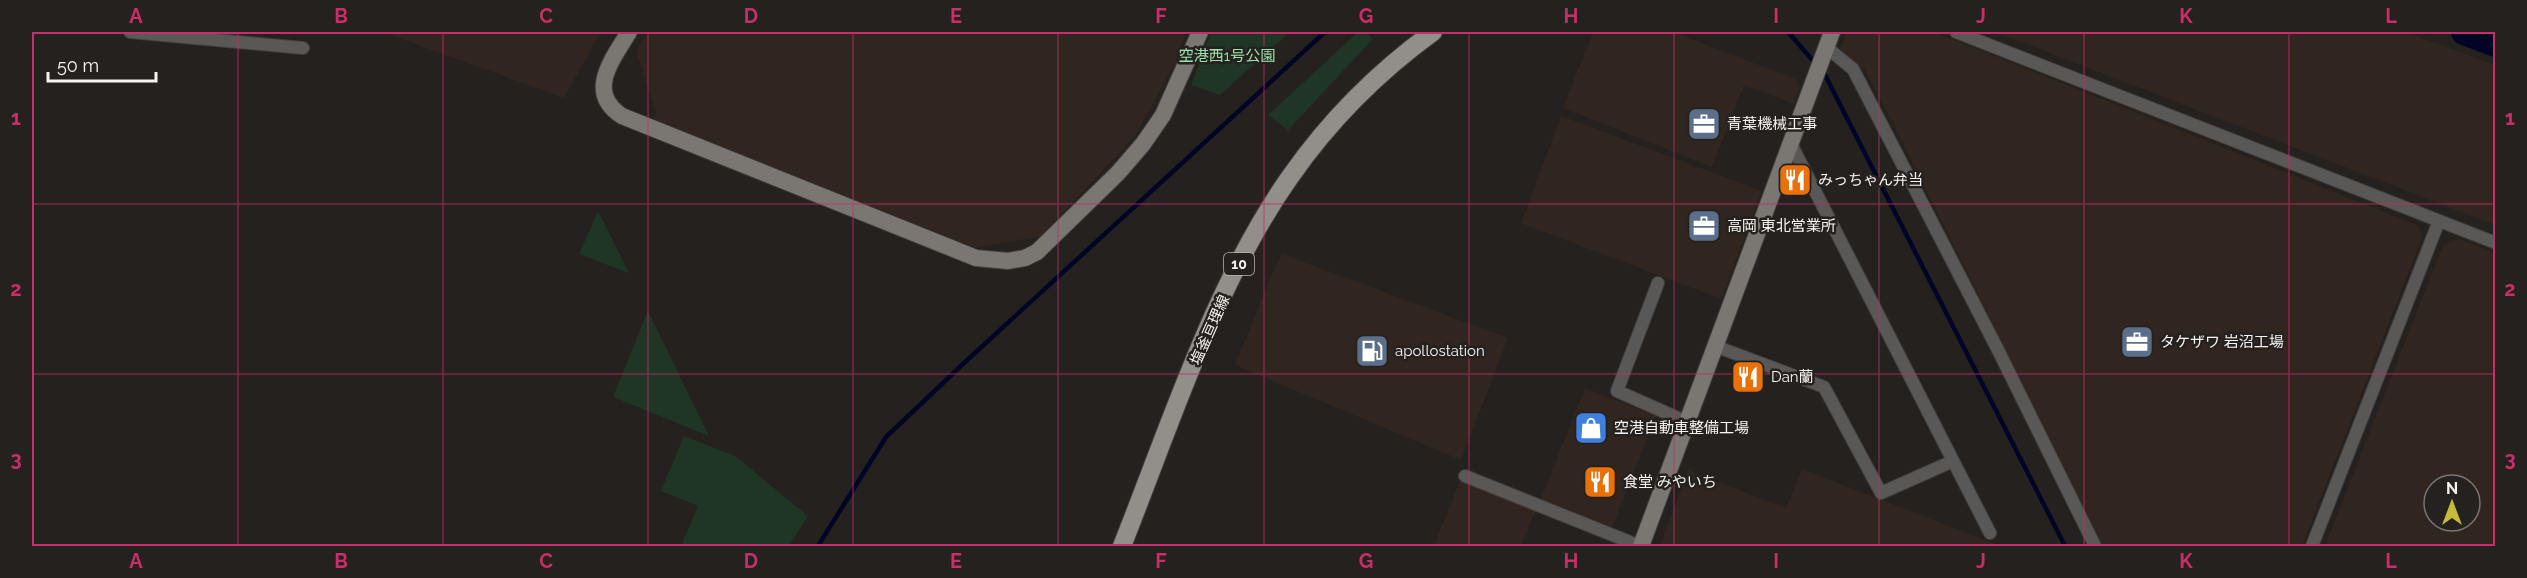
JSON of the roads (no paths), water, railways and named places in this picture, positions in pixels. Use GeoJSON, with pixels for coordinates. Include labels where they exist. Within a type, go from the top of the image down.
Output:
{"type":"FeatureCollection","features":[{"type":"Feature","properties":{"kind":"main road","name":"塩釜亘理線"},"geometry":{"type":"LineString","coordinates":[[1122,546],[1202,343],[1263,219],[1313,146],[1366,88],[1407,51],[1433,32]]}},
{"type":"Feature","properties":{"kind":"street"},"geometry":{"type":"LineString","coordinates":[[130,32],[303,48]]}},
{"type":"Feature","properties":{"kind":"street"},"geometry":{"type":"LineString","coordinates":[[629,32],[604,75],[603,86],[605,96],[613,110],[622,116],[976,258],[1008,261],[1025,258],[1050,240],[1143,144],[1163,115],[1200,32]]}},
{"type":"Feature","properties":{"kind":"street"},"geometry":{"type":"LineString","coordinates":[[1956,32],[2496,243]]}},
{"type":"Feature","properties":{"kind":"street"},"geometry":{"type":"LineString","coordinates":[[1465,476],[1640,546],[1828,43],[1853,69],[1998,350],[2095,546]]}},
{"type":"Feature","properties":{"kind":"street"},"geometry":{"type":"LineString","coordinates":[[1790,142],[1990,533]]}},
{"type":"Feature","properties":{"kind":"street"},"geometry":{"type":"LineString","coordinates":[[2312,546],[2439,221]]}},
{"type":"Feature","properties":{"kind":"street"},"geometry":{"type":"LineString","coordinates":[[1659,283],[1617,392],[1687,422]]}},
{"type":"Feature","properties":{"kind":"street"},"geometry":{"type":"LineString","coordinates":[[1716,346],[1824,387],[1881,493],[1953,460]]}},
{"type":"Feature","properties":{"kind":"waterway"},"geometry":{"type":"LineString","coordinates":[[818,546],[886,437],[1325,32]]}},
{"type":"Feature","properties":{"kind":"waterway"},"geometry":{"type":"LineString","coordinates":[[1788,32],[1815,63]]}},
{"type":"Feature","properties":{"kind":"waterway"},"geometry":{"type":"LineString","coordinates":[[2464,32],[2496,44]]}},
{"type":"Feature","properties":{"kind":"waterway"},"geometry":{"type":"LineString","coordinates":[[1823,71],[2065,546]]}},
{"type":"Feature","properties":{"kind":"place","name":"青葉機械工事"},"geometry":{"type":"Point","coordinates":[1704,124]}},
{"type":"Feature","properties":{"kind":"place","name":"みっちゃん弁当"},"geometry":{"type":"Point","coordinates":[1795,180]}},
{"type":"Feature","properties":{"kind":"place","name":"高岡 東北営業所"},"geometry":{"type":"Point","coordinates":[1704,226]}},
{"type":"Feature","properties":{"kind":"place","name":"タケザワ 岩沼工場"},"geometry":{"type":"Point","coordinates":[2137,342]}},
{"type":"Feature","properties":{"kind":"place","name":"apollostation"},"geometry":{"type":"Point","coordinates":[1372,351]}},
{"type":"Feature","properties":{"kind":"place","name":"Dan蘭"},"geometry":{"type":"Point","coordinates":[1748,377]}},
{"type":"Feature","properties":{"kind":"place","name":"空港自動車整備工場"},"geometry":{"type":"Point","coordinates":[1591,428]}},
{"type":"Feature","properties":{"kind":"place","name":"食堂 みやいち"},"geometry":{"type":"Point","coordinates":[1600,482]}},
{"type":"Feature","properties":{"kind":"park label","name":"空港西1号公園"},"geometry":{"type":"Point","coordinates":[1227,56]}}]}
